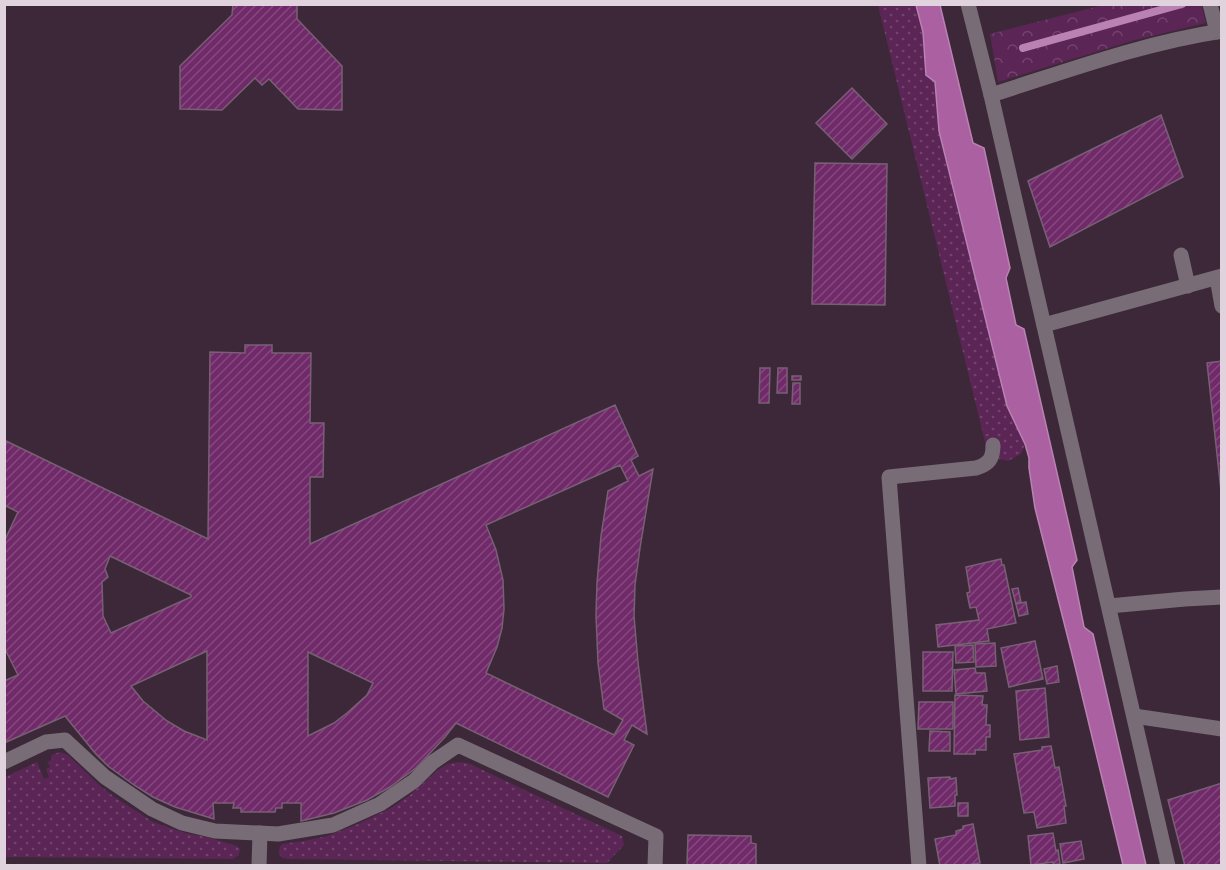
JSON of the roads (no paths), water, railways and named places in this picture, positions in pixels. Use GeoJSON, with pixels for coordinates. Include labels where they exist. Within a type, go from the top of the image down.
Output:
{"type":"FeatureCollection","features":[{"type":"Feature","properties":{"kind":"street"},"geometry":{"type":"LineString","coordinates":[[968,4],[991,95],[1168,866]]}},
{"type":"Feature","properties":{"kind":"street"},"geometry":{"type":"LineString","coordinates":[[991,95],[1145,47],[1219,32],[1210,4]]}},
{"type":"Feature","properties":{"kind":"street"},"geometry":{"type":"LineString","coordinates":[[1181,255],[1188,286]]}},
{"type":"Feature","properties":{"kind":"street"},"geometry":{"type":"LineString","coordinates":[[1044,325],[1219,277],[1221,306]]}},
{"type":"Feature","properties":{"kind":"street"},"geometry":{"type":"LineString","coordinates":[[919,866],[889,477],[976,468],[989,461],[993,454],[993,445]]}},
{"type":"Feature","properties":{"kind":"street"},"geometry":{"type":"LineString","coordinates":[[1109,606],[1221,597]]}},
{"type":"Feature","properties":{"kind":"street"},"geometry":{"type":"LineString","coordinates":[[1134,716],[1221,729]]}},
{"type":"Feature","properties":{"kind":"street"},"geometry":{"type":"LineString","coordinates":[[4,762],[46,742],[65,740],[105,777],[152,810],[182,823],[215,831],[278,834],[333,825],[380,804],[399,792],[433,762],[458,745],[656,836],[655,866]]}},
{"type":"Feature","properties":{"kind":"street"},"geometry":{"type":"LineString","coordinates":[[259,866],[260,833]]}},
{"type":"Feature","properties":{"kind":"waterway"},"geometry":{"type":"LineString","coordinates":[[1023,48],[1182,4]]}}]}
